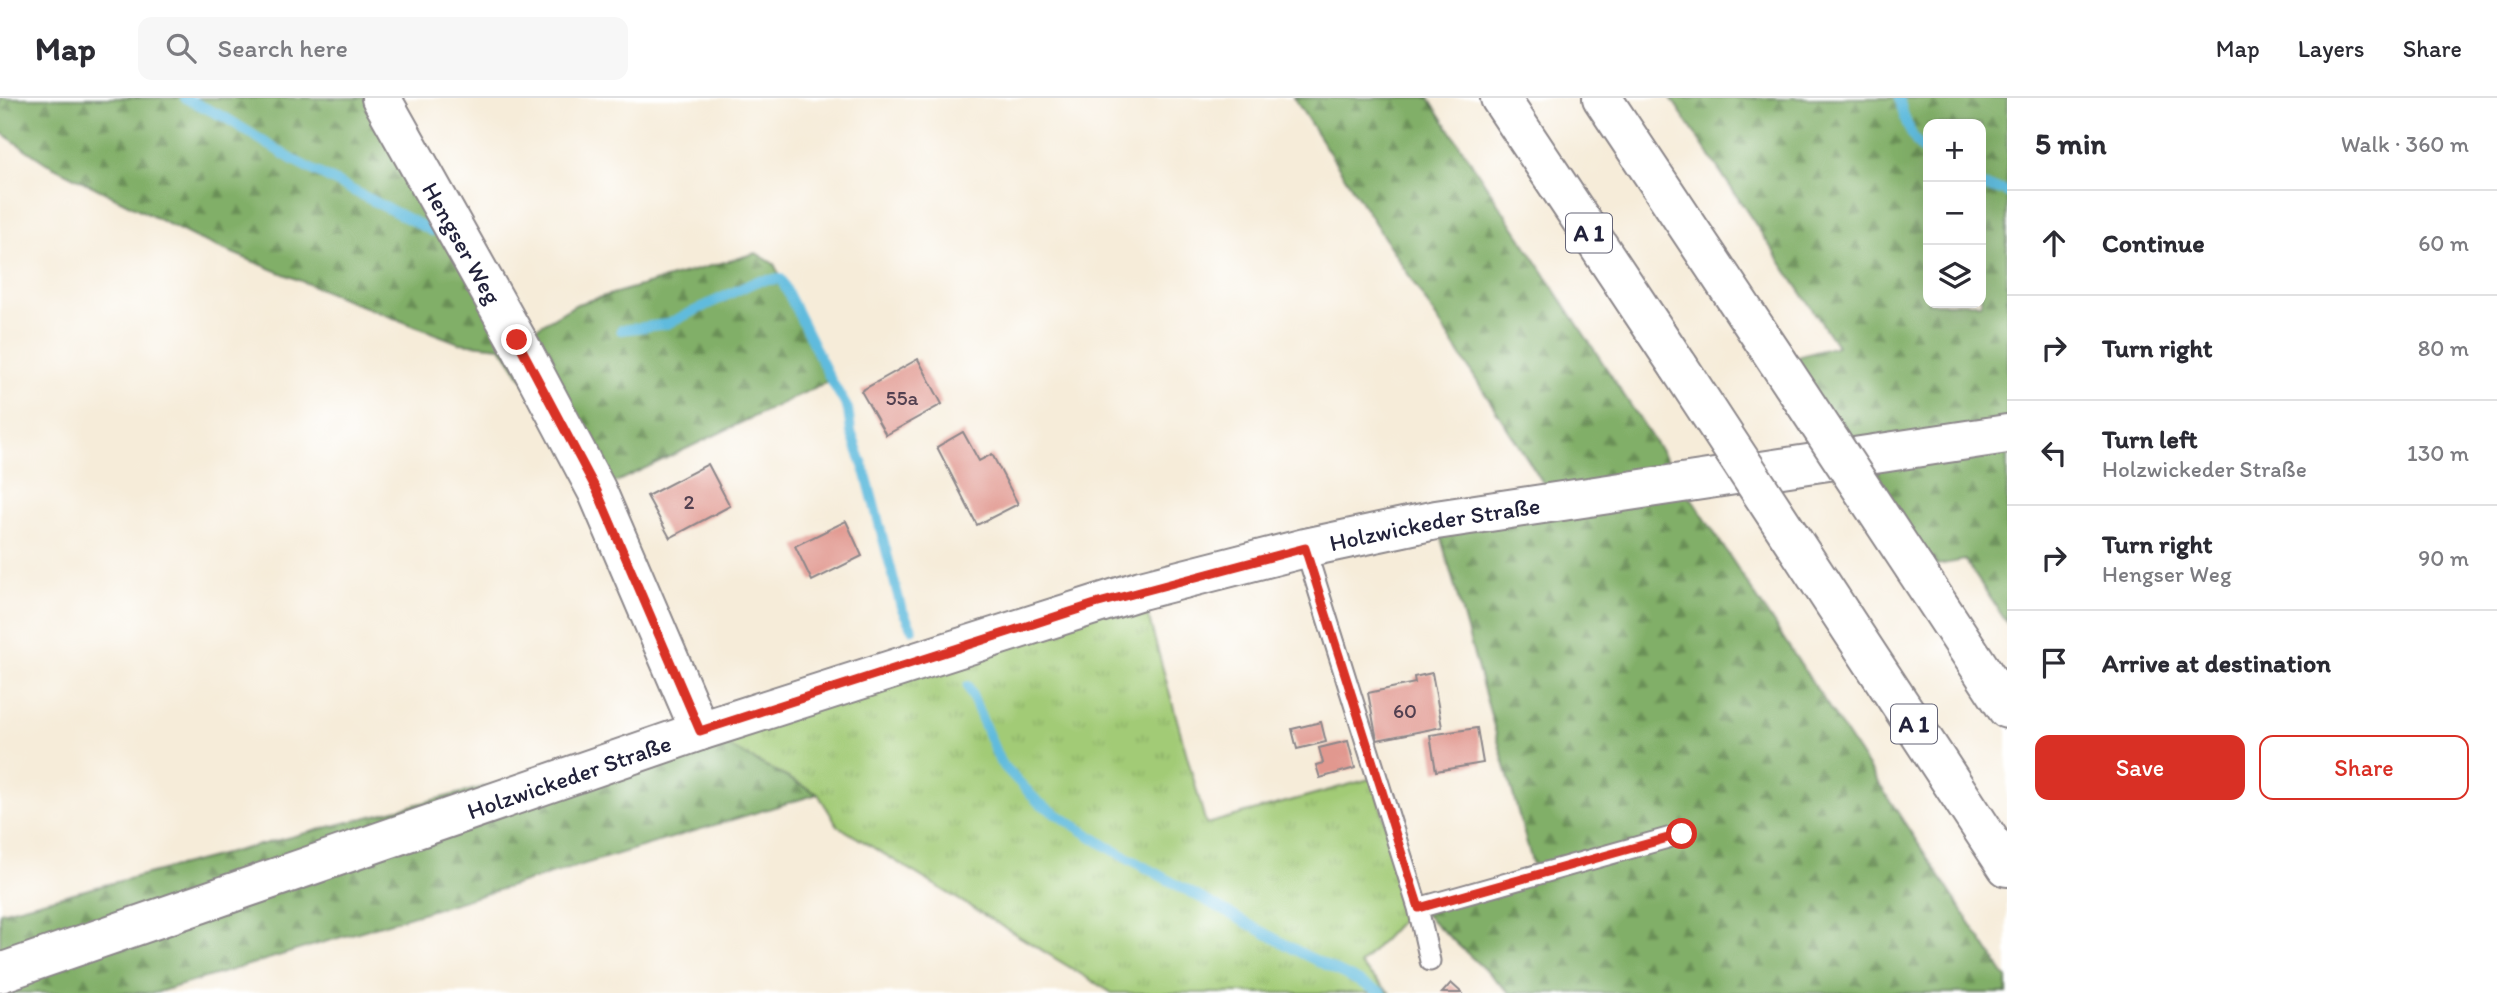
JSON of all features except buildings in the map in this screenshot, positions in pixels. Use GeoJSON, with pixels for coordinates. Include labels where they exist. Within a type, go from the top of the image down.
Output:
{"type":"FeatureCollection","features":[{"type":"Feature","properties":{"kind":"main road","name":"Hengser Weg"},"geometry":{"type":"LineString","coordinates":[[381,98],[517,340],[597,491],[700,731]]}},
{"type":"Feature","properties":{"kind":"main road","name":"A 1"},"geometry":{"type":"LineString","coordinates":[[1500,98],[2007,867]]}},
{"type":"Feature","properties":{"kind":"main road"},"geometry":{"type":"LineString","coordinates":[[1602,98],[2007,709]]}},
{"type":"Feature","properties":{"kind":"main road","name":"Holzwickeder Straße"},"geometry":{"type":"LineString","coordinates":[[0,973],[700,731],[1095,604],[1305,548],[1436,520],[2007,434]]}},
{"type":"Feature","properties":{"kind":"lane"},"geometry":{"type":"LineString","coordinates":[[1305,548],[1419,908],[1430,961]]}},
{"type":"Feature","properties":{"kind":"lane"},"geometry":{"type":"LineString","coordinates":[[1419,908],[1682,834]]}},
{"type":"Feature","properties":{"kind":"green space"},"geometry":{"type":"Polygon","coordinates":[[[0,98],[381,98],[517,339],[577,304],[756,253],[774,264],[831,380],[597,491],[501,347],[459,343],[196,238],[46,163],[0,132],[0,98]]]}},
{"type":"Feature","properties":{"kind":"green space"},"geometry":{"type":"Polygon","coordinates":[[[1294,98],[1429,98],[2007,979],[2007,993],[1510,993],[1418,908],[1536,876],[1436,520],[1554,500],[1294,98]]]}},
{"type":"Feature","properties":{"kind":"green space"},"geometry":{"type":"Polygon","coordinates":[[[1671,98],[2007,98],[2007,623],[1965,560],[1915,569],[1778,362],[1837,346],[1671,98]]]}},
{"type":"Feature","properties":{"kind":"green space"},"geometry":{"type":"Polygon","coordinates":[[[1141,590],[1206,824],[1373,778],[1409,912],[1360,965],[1390,993],[1112,993],[838,826],[818,794],[700,731],[1141,590]]]}},
{"type":"Feature","properties":{"kind":"green space"},"geometry":{"type":"Polygon","coordinates":[[[700,731],[818,794],[155,993],[0,993],[0,912],[700,731]]]}},
{"type":"Feature","properties":{"kind":"waterway"},"geometry":{"type":"LineString","coordinates":[[185,98],[226,118],[293,160],[432,231]]}},
{"type":"Feature","properties":{"kind":"waterway"},"geometry":{"type":"LineString","coordinates":[[1899,98],[1913,136],[1923,150]]}},
{"type":"Feature","properties":{"kind":"waterway"},"geometry":{"type":"LineString","coordinates":[[1986,187],[2007,193]]}},
{"type":"Feature","properties":{"kind":"waterway"},"geometry":{"type":"LineString","coordinates":[[621,330],[667,324],[757,281],[781,279],[848,409],[851,432],[866,474],[901,607],[912,629]]}},
{"type":"Feature","properties":{"kind":"waterway"},"geometry":{"type":"LineString","coordinates":[[968,686],[1000,762],[1038,802],[1106,846],[1303,954],[1382,993]]}},
{"type":"Feature","properties":{"kind":"route"},"geometry":{"type":"LineString","coordinates":[[517,340],[597,491],[700,731],[1095,604],[1305,548],[1419,908],[1682,834]]}}]}
